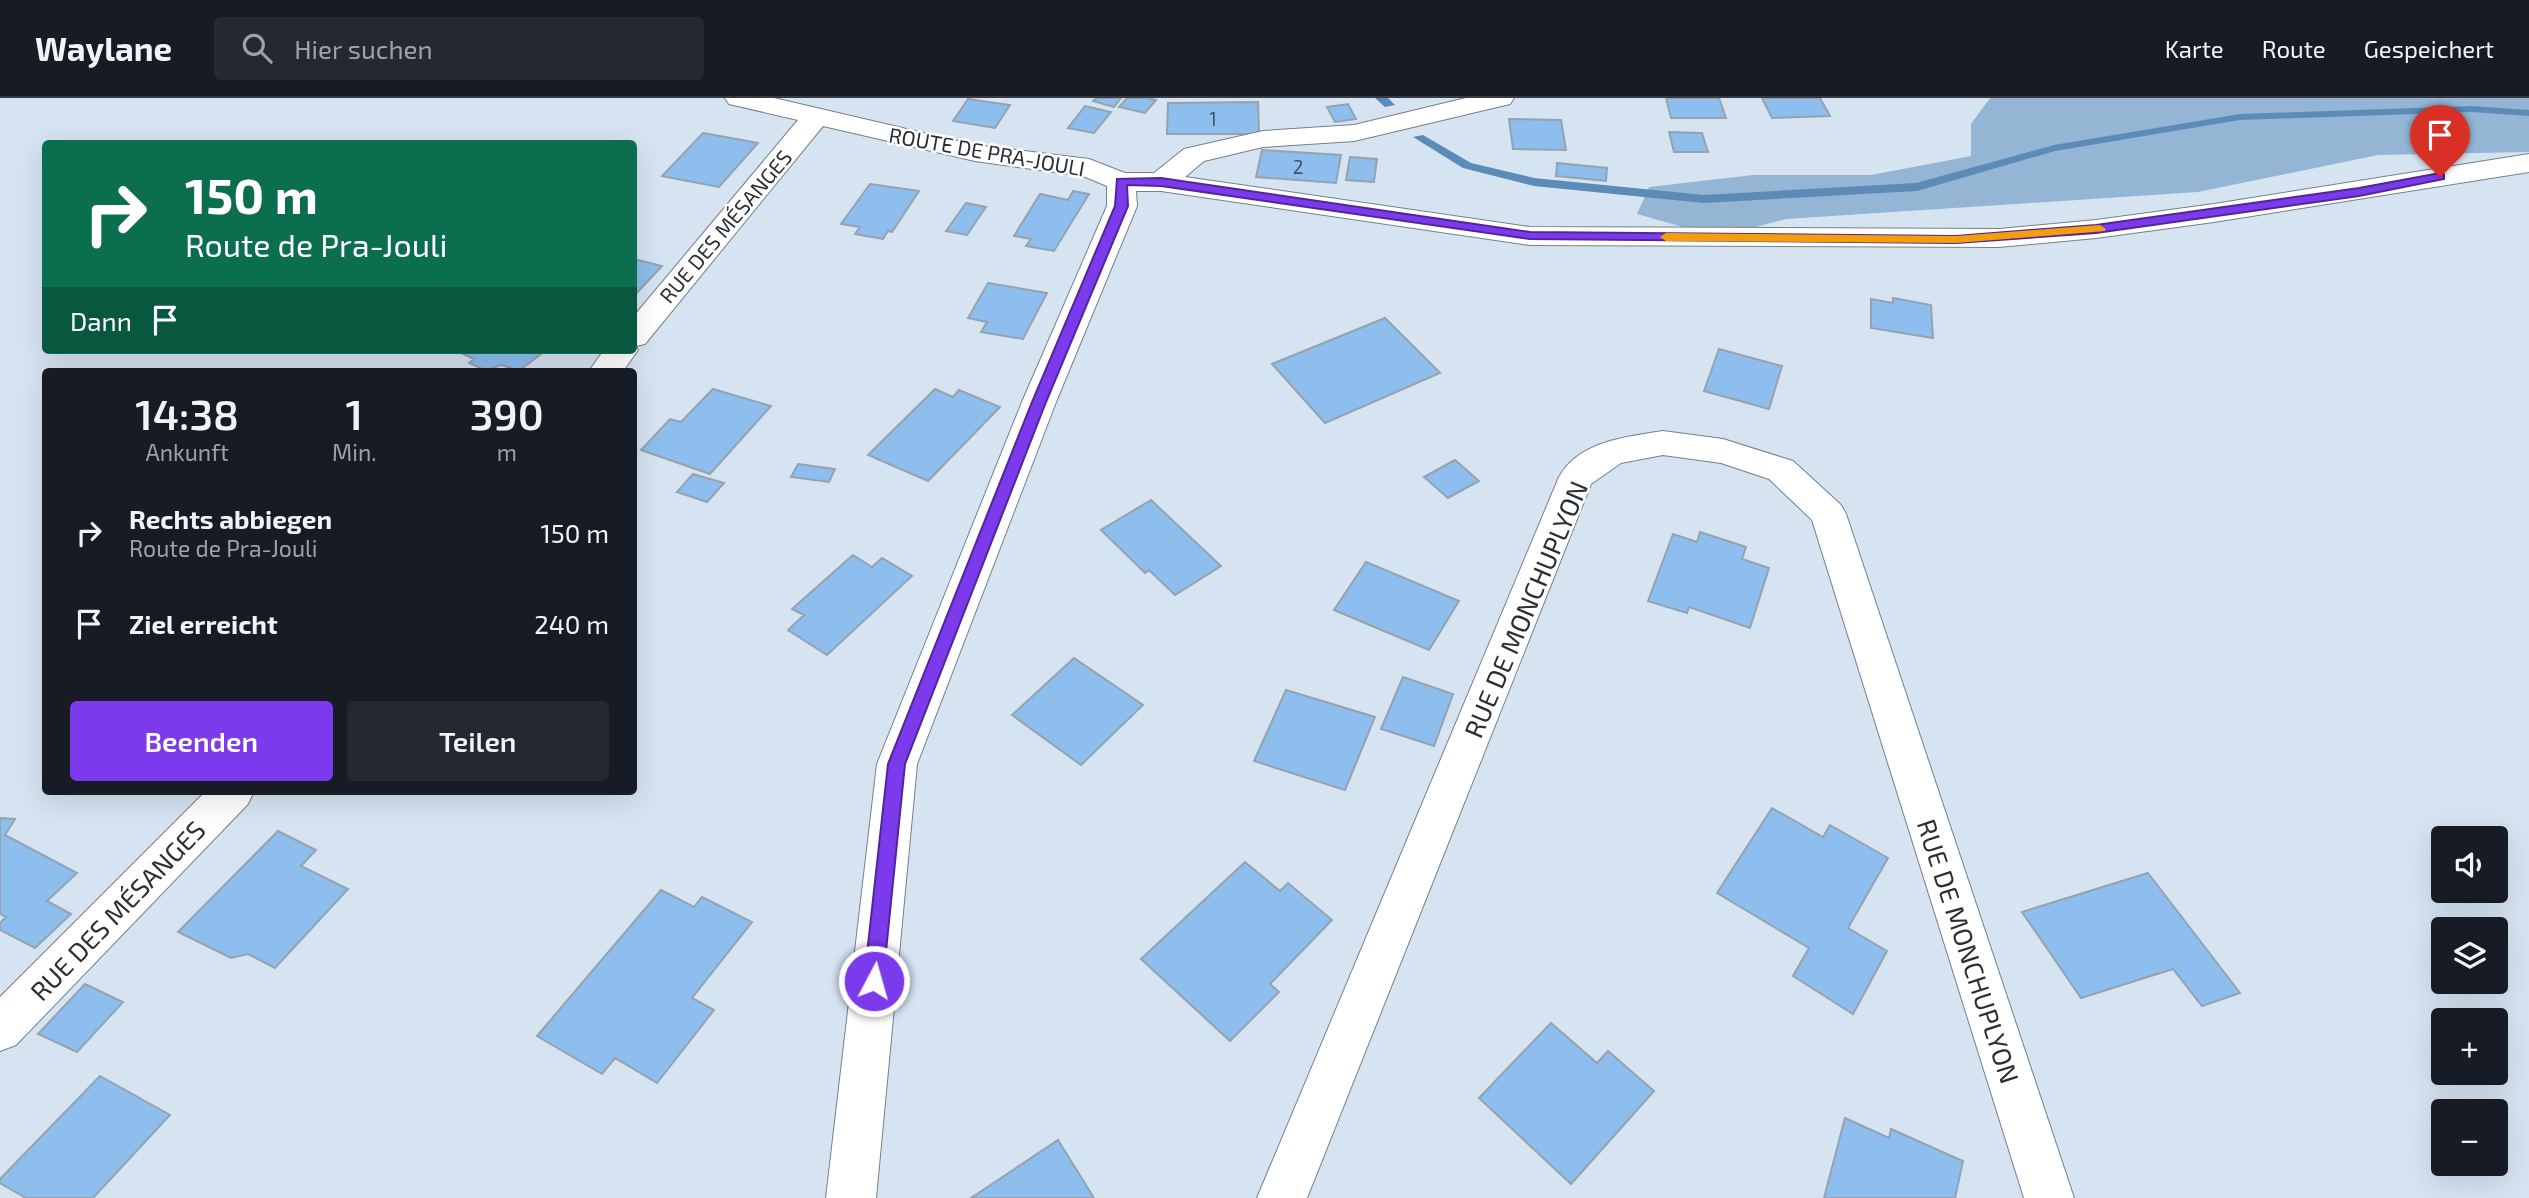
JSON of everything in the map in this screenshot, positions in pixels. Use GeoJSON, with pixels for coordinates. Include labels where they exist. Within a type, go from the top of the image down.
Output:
{"type":"FeatureCollection","features":[{"type":"Feature","properties":{"kind":"street","name":"ROUTE DE PRA-JOULI"},"geometry":{"type":"LineString","coordinates":[[739,98],[975,153],[1089,168],[1121,182],[1161,182],[1530,236],[1999,238],[2136,224],[2359,192],[2529,163]]}},
{"type":"Feature","properties":{"kind":"street"},"geometry":{"type":"LineString","coordinates":[[1161,182],[1194,155],[1262,139],[1354,134],[1500,98]]}},
{"type":"Feature","properties":{"kind":"street","name":"RUE DES MÉSANGES"},"geometry":{"type":"LineString","coordinates":[[637,332],[816,117]]}},
{"type":"Feature","properties":{"kind":"street"},"geometry":{"type":"LineString","coordinates":[[850,1198],[897,764],[1039,402],[1122,206],[1121,182]]}},
{"type":"Feature","properties":{"kind":"street"},"geometry":{"type":"LineString","coordinates":[[607,368],[619,354]]}},
{"type":"Feature","properties":{"kind":"street","name":"RUE DE MONCHUPLYON"},"geometry":{"type":"LineString","coordinates":[[1282,1198],[1576,477],[1611,452],[1663,443],[1723,451],[1781,470],[1828,514],[2049,1198]]}},
{"type":"Feature","properties":{"kind":"street","name":"RUE DES MÉSANGES"},"geometry":{"type":"LineString","coordinates":[[0,1029],[229,795]]}},
{"type":"Feature","properties":{"kind":"shaded area"},"geometry":{"type":"Polygon","coordinates":[[[1990,98],[2529,98],[2529,152],[2378,155],[2198,192],[1786,219],[1718,237],[1637,214],[1649,187],[1753,175],[1871,175],[1971,156],[1971,124],[1990,98]]]}},
{"type":"Feature","properties":{"kind":"building"},"geometry":{"type":"Polygon","coordinates":[[[1096,98],[1121,98],[1114,107],[1093,101],[1096,98]]]}},
{"type":"Feature","properties":{"kind":"building"},"geometry":{"type":"Polygon","coordinates":[[[1127,98],[1156,100],[1145,113],[1119,107],[1127,98]]]}},
{"type":"Feature","properties":{"kind":"building"},"geometry":{"type":"Polygon","coordinates":[[[1666,98],[1719,98],[1726,118],[1671,118],[1666,98]]]}},
{"type":"Feature","properties":{"kind":"building"},"geometry":{"type":"Polygon","coordinates":[[[1762,98],[1820,98],[1830,116],[1772,118],[1762,98]]]}},
{"type":"Feature","properties":{"kind":"building"},"geometry":{"type":"Polygon","coordinates":[[[968,99],[1010,105],[995,128],[953,121],[968,99]]]}},
{"type":"Feature","properties":{"kind":"building"},"geometry":{"type":"Polygon","coordinates":[[[1258,102],[1259,134],[1167,134],[1168,103],[1258,102]]]}},
{"type":"Feature","properties":{"kind":"building"},"geometry":{"type":"Polygon","coordinates":[[[1348,104],[1356,119],[1335,122],[1327,107],[1348,104]]]}},
{"type":"Feature","properties":{"kind":"building"},"geometry":{"type":"Polygon","coordinates":[[[1085,106],[1111,112],[1094,133],[1068,128],[1085,106]]]}},
{"type":"Feature","properties":{"kind":"building"},"geometry":{"type":"Polygon","coordinates":[[[1509,119],[1561,120],[1566,150],[1513,149],[1509,119]]]}},
{"type":"Feature","properties":{"kind":"building"},"geometry":{"type":"Polygon","coordinates":[[[1669,132],[1702,133],[1708,152],[1674,152],[1669,132]]]}},
{"type":"Feature","properties":{"kind":"building"},"geometry":{"type":"Polygon","coordinates":[[[703,133],[758,143],[719,187],[662,176],[703,133]]]}},
{"type":"Feature","properties":{"kind":"building"},"geometry":{"type":"Polygon","coordinates":[[[1262,150],[1341,155],[1336,183],[1256,177],[1262,150]]]}},
{"type":"Feature","properties":{"kind":"building"},"geometry":{"type":"Polygon","coordinates":[[[1350,157],[1377,159],[1374,182],[1346,180],[1350,157]]]}},
{"type":"Feature","properties":{"kind":"building"},"geometry":{"type":"Polygon","coordinates":[[[1557,163],[1607,168],[1606,181],[1556,176],[1557,163]]]}},
{"type":"Feature","properties":{"kind":"building"},"geometry":{"type":"Polygon","coordinates":[[[870,184],[919,191],[892,232],[888,231],[883,239],[855,234],[860,227],[841,224],[870,184]]]}},
{"type":"Feature","properties":{"kind":"building"},"geometry":{"type":"Polygon","coordinates":[[[1073,191],[1089,194],[1054,251],[1026,246],[1031,239],[1014,236],[1040,194],[1068,200],[1073,191]]]}},
{"type":"Feature","properties":{"kind":"building"},"geometry":{"type":"Polygon","coordinates":[[[966,203],[986,207],[967,235],[946,231],[966,203]]]}},
{"type":"Feature","properties":{"kind":"building"},"geometry":{"type":"Polygon","coordinates":[[[637,260],[662,266],[637,293],[637,260]]]}},
{"type":"Feature","properties":{"kind":"building"},"geometry":{"type":"Polygon","coordinates":[[[988,283],[1047,293],[1023,339],[981,332],[987,322],[968,318],[988,283]]]}},
{"type":"Feature","properties":{"kind":"building"},"geometry":{"type":"Polygon","coordinates":[[[1893,298],[1931,305],[1933,338],[1871,328],[1871,299],[1893,303],[1893,298]]]}},
{"type":"Feature","properties":{"kind":"building"},"geometry":{"type":"Polygon","coordinates":[[[1385,318],[1440,373],[1325,423],[1272,364],[1385,318]]]}},
{"type":"Feature","properties":{"kind":"building"},"geometry":{"type":"Polygon","coordinates":[[[1719,349],[1782,366],[1769,409],[1704,391],[1719,349]]]}},
{"type":"Feature","properties":{"kind":"building"},"geometry":{"type":"Polygon","coordinates":[[[463,354],[541,354],[523,368],[502,365],[480,368],[469,363],[474,359],[463,354]]]}},
{"type":"Feature","properties":{"kind":"building"},"geometry":{"type":"Polygon","coordinates":[[[713,389],[771,406],[710,474],[641,450],[670,419],[681,422],[713,389]]]}},
{"type":"Feature","properties":{"kind":"building"},"geometry":{"type":"Polygon","coordinates":[[[935,389],[953,397],[959,390],[1000,407],[928,481],[868,455],[935,389]]]}},
{"type":"Feature","properties":{"kind":"building"},"geometry":{"type":"Polygon","coordinates":[[[1455,460],[1479,481],[1448,498],[1424,477],[1455,460]]]}},
{"type":"Feature","properties":{"kind":"building"},"geometry":{"type":"Polygon","coordinates":[[[798,464],[835,469],[829,482],[791,477],[798,464]]]}},
{"type":"Feature","properties":{"kind":"building"},"geometry":{"type":"Polygon","coordinates":[[[693,474],[724,483],[707,502],[677,492],[693,474]]]}},
{"type":"Feature","properties":{"kind":"building"},"geometry":{"type":"Polygon","coordinates":[[[1151,500],[1221,566],[1175,595],[1149,570],[1145,573],[1101,530],[1151,500]]]}},
{"type":"Feature","properties":{"kind":"building"},"geometry":{"type":"Polygon","coordinates":[[[1700,532],[1746,547],[1742,559],[1769,568],[1750,628],[1689,607],[1687,613],[1648,601],[1673,534],[1697,542],[1700,532]]]}},
{"type":"Feature","properties":{"kind":"building"},"geometry":{"type":"Polygon","coordinates":[[[853,555],[872,567],[882,558],[912,576],[827,655],[788,630],[804,615],[792,609],[853,555]]]}},
{"type":"Feature","properties":{"kind":"building"},"geometry":{"type":"Polygon","coordinates":[[[1366,562],[1459,601],[1429,650],[1334,610],[1366,562]]]}},
{"type":"Feature","properties":{"kind":"building"},"geometry":{"type":"Polygon","coordinates":[[[1074,658],[1143,705],[1081,765],[1012,715],[1074,658]]]}},
{"type":"Feature","properties":{"kind":"building"},"geometry":{"type":"Polygon","coordinates":[[[1403,677],[1453,694],[1434,746],[1381,729],[1403,677]]]}},
{"type":"Feature","properties":{"kind":"building"},"geometry":{"type":"Polygon","coordinates":[[[1286,690],[1375,717],[1345,790],[1254,761],[1286,690]]]}},
{"type":"Feature","properties":{"kind":"building"},"geometry":{"type":"Polygon","coordinates":[[[1772,808],[1823,837],[1830,825],[1888,858],[1848,928],[1887,951],[1853,1014],[1793,976],[1809,948],[1717,893],[1772,808]]]}},
{"type":"Feature","properties":{"kind":"building"},"geometry":{"type":"Polygon","coordinates":[[[0,818],[15,819],[5,835],[77,873],[47,901],[71,914],[35,948],[0,930],[0,923],[6,917],[0,914],[0,818]]]}},
{"type":"Feature","properties":{"kind":"building"},"geometry":{"type":"Polygon","coordinates":[[[278,831],[316,850],[301,866],[348,889],[275,968],[248,954],[231,958],[178,932],[278,831]]]}},
{"type":"Feature","properties":{"kind":"building"},"geometry":{"type":"Polygon","coordinates":[[[1245,862],[1280,891],[1288,883],[1332,920],[1270,984],[1279,992],[1230,1041],[1141,959],[1245,862]]]}},
{"type":"Feature","properties":{"kind":"building"},"geometry":{"type":"Polygon","coordinates":[[[2148,873],[2240,993],[2202,1006],[2173,969],[2081,998],[2022,912],[2148,873]]]}},
{"type":"Feature","properties":{"kind":"building"},"geometry":{"type":"Polygon","coordinates":[[[661,890],[694,907],[702,897],[752,922],[692,998],[714,1010],[657,1083],[615,1058],[602,1074],[537,1036],[661,890]]]}},
{"type":"Feature","properties":{"kind":"building"},"geometry":{"type":"Polygon","coordinates":[[[85,984],[123,1002],[77,1052],[38,1034],[85,984]]]}},
{"type":"Feature","properties":{"kind":"building"},"geometry":{"type":"Polygon","coordinates":[[[1551,1023],[1597,1063],[1608,1051],[1654,1091],[1571,1184],[1479,1098],[1551,1023]]]}},
{"type":"Feature","properties":{"kind":"building"},"geometry":{"type":"Polygon","coordinates":[[[100,1076],[170,1115],[93,1198],[26,1198],[0,1183],[0,1179],[100,1076]]]}},
{"type":"Feature","properties":{"kind":"building"},"geometry":{"type":"Polygon","coordinates":[[[1845,1118],[1889,1138],[1891,1129],[1963,1161],[1955,1198],[1824,1198],[1845,1118]]]}},
{"type":"Feature","properties":{"kind":"building"},"geometry":{"type":"Polygon","coordinates":[[[1058,1140],[1094,1198],[971,1198],[1058,1140]]]}},
{"type":"Feature","properties":{"kind":"waterway"},"geometry":{"type":"LineString","coordinates":[[1381,98],[1389,105]]}},
{"type":"Feature","properties":{"kind":"waterway"},"geometry":{"type":"LineString","coordinates":[[1419,137],[1467,166],[1534,182],[1704,199],[1917,187],[2054,148],[2240,117],[2472,109],[2529,113]]}},
{"type":"Feature","properties":{"kind":"slow traffic"},"geometry":{"type":"LineString","coordinates":[[1666,237],[1956,239],[2100,229]]}},
{"type":"Feature","properties":{"kind":"route"},"geometry":{"type":"LineString","coordinates":[[874,981],[897,764],[1039,402],[1122,206],[1121,182],[1161,182],[1530,236],[1956,239],[2096,229],[2359,192],[2440,177]]}}]}
